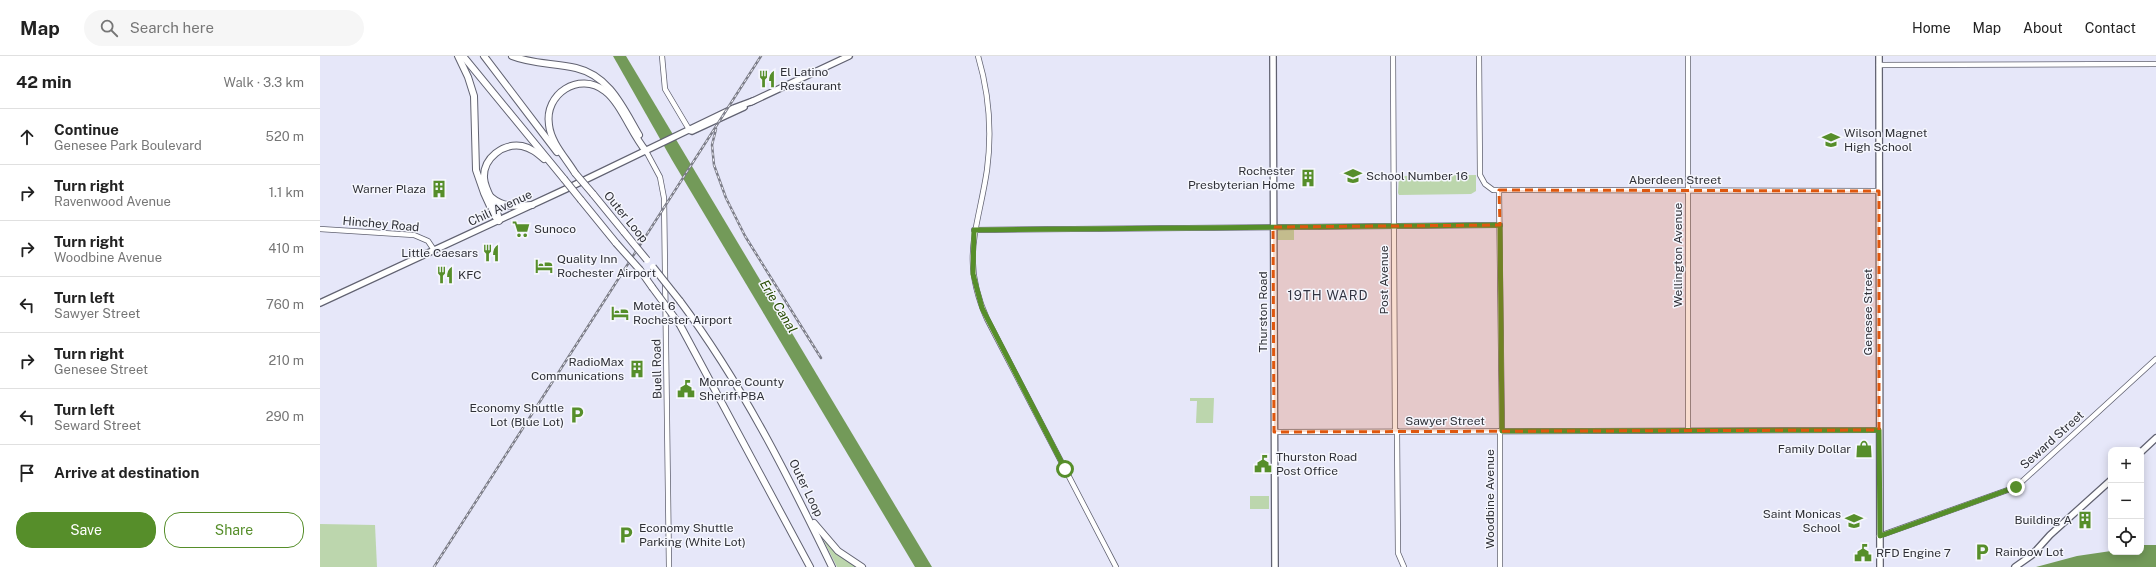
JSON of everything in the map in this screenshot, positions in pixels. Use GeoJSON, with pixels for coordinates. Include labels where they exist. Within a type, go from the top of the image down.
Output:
{"type":"FeatureCollection","features":[{"type":"Feature","properties":{"kind":"highway"},"geometry":{"type":"LineString","coordinates":[[458,56],[468,77],[474,96],[476,170],[484,193],[494,215],[499,221]]}},
{"type":"Feature","properties":{"kind":"highway","name":"Outer Loop"},"geometry":{"type":"LineString","coordinates":[[463,56],[616,243],[640,270],[680,325],[810,567]]}},
{"type":"Feature","properties":{"kind":"highway","name":"Outer Loop"},"geometry":{"type":"LineString","coordinates":[[484,56],[519,104],[653,267],[699,327],[741,392],[773,446],[832,567]]}},
{"type":"Feature","properties":{"kind":"highway"},"geometry":{"type":"LineString","coordinates":[[512,56],[575,68],[602,81],[619,99],[646,152]]}},
{"type":"Feature","properties":{"kind":"highway"},"geometry":{"type":"LineString","coordinates":[[575,173],[553,138],[548,118],[550,106],[556,96],[568,87],[576,84],[593,85],[606,91],[614,101],[638,142],[646,152]]}},
{"type":"Feature","properties":{"kind":"highway"},"geometry":{"type":"LineString","coordinates":[[499,221],[485,185],[485,171],[490,159],[500,151],[510,146],[527,148],[552,164]]}},
{"type":"Feature","properties":{"kind":"highway"},"geometry":{"type":"LineString","coordinates":[[490,196],[502,205],[532,205]]}},
{"type":"Feature","properties":{"kind":"highway"},"geometry":{"type":"LineString","coordinates":[[804,510],[823,535],[838,551],[862,567]]}},
{"type":"Feature","properties":{"kind":"main road","name":"Chili Avenue"},"geometry":{"type":"LineString","coordinates":[[320,304],[646,152],[690,131],[698,124],[753,101],[849,56]]}},
{"type":"Feature","properties":{"kind":"main road","name":"Thurston Road"},"geometry":{"type":"LineString","coordinates":[[1273,56],[1275,567]]}},
{"type":"Feature","properties":{"kind":"main road","name":"Genesee Street"},"geometry":{"type":"LineString","coordinates":[[1879,56],[1880,567]]}},
{"type":"Feature","properties":{"kind":"main road"},"geometry":{"type":"LineString","coordinates":[[2144,449],[2156,438]]}},
{"type":"Feature","properties":{"kind":"main road"},"geometry":{"type":"LineString","coordinates":[[2015,567],[2032,555],[2050,535],[2108,483]]}},
{"type":"Feature","properties":{"kind":"street"},"geometry":{"type":"LineString","coordinates":[[662,56],[665,88],[690,131]]}},
{"type":"Feature","properties":{"kind":"street"},"geometry":{"type":"LineString","coordinates":[[978,56],[986,89],[989,134],[987,172],[974,230],[973,274],[982,308],[1116,567]]}},
{"type":"Feature","properties":{"kind":"street","name":"Post Avenue"},"geometry":{"type":"LineString","coordinates":[[1393,56],[1398,553],[1404,567]]}},
{"type":"Feature","properties":{"kind":"street","name":"Aberdeen Street"},"geometry":{"type":"LineString","coordinates":[[1479,56],[1480,173],[1482,181],[1488,187],[1499,190],[1879,191]]}},
{"type":"Feature","properties":{"kind":"street","name":"Wellington Avenue"},"geometry":{"type":"LineString","coordinates":[[1688,56],[1688,430]]}},
{"type":"Feature","properties":{"kind":"street"},"geometry":{"type":"LineString","coordinates":[[1879,65],[2156,64]]}},
{"type":"Feature","properties":{"kind":"street","name":"Buell Road"},"geometry":{"type":"LineString","coordinates":[[646,152],[661,180],[664,198],[669,567]]}},
{"type":"Feature","properties":{"kind":"street","name":"Woodbine Avenue"},"geometry":{"type":"LineString","coordinates":[[1499,190],[1501,431],[1500,567]]}},
{"type":"Feature","properties":{"kind":"street"},"geometry":{"type":"LineString","coordinates":[[974,230],[1500,225]]}},
{"type":"Feature","properties":{"kind":"street","name":"Hinchey Road"},"geometry":{"type":"LineString","coordinates":[[320,229],[414,235],[428,241],[434,250]]}},
{"type":"Feature","properties":{"kind":"street","name":"Seward Street"},"geometry":{"type":"LineString","coordinates":[[1880,536],[2016,487],[2156,359]]}},
{"type":"Feature","properties":{"kind":"street","name":"Sawyer Street"},"geometry":{"type":"LineString","coordinates":[[1274,432],[1879,430]]}},
{"type":"Feature","properties":{"kind":"highlighted area"},"geometry":{"type":"Polygon","coordinates":[[[1499,190],[1879,191],[1879,430],[1274,432],[1273,227],[1500,225],[1499,190]]]}},
{"type":"Feature","properties":{"kind":"shaded area"},"geometry":{"type":"Polygon","coordinates":[[[613,56],[626,56],[932,567],[915,567],[672,160],[613,56]]]}},
{"type":"Feature","properties":{"kind":"shaded area"},"geometry":{"type":"Polygon","coordinates":[[[1476,175],[1476,191],[1471,194],[1399,195],[1398,193],[1399,176],[1476,175]]]}},
{"type":"Feature","properties":{"kind":"shaded area"},"geometry":{"type":"Polygon","coordinates":[[[1277,229],[1294,229],[1294,240],[1276,240],[1277,229]]]}},
{"type":"Feature","properties":{"kind":"shaded area"},"geometry":{"type":"Polygon","coordinates":[[[1190,398],[1214,398],[1213,423],[1196,423],[1197,401],[1190,401],[1190,398]]]}},
{"type":"Feature","properties":{"kind":"shaded area"},"geometry":{"type":"Polygon","coordinates":[[[1250,496],[1269,496],[1269,509],[1250,509],[1250,496]]]}},
{"type":"Feature","properties":{"kind":"shaded area"},"geometry":{"type":"Polygon","coordinates":[[[320,524],[375,525],[377,567],[320,567],[320,524]]]}},
{"type":"Feature","properties":{"kind":"shaded area"},"geometry":{"type":"Polygon","coordinates":[[[823,539],[840,556],[857,567],[837,567],[823,539]]]}},
{"type":"Feature","properties":{"kind":"shaded area"},"geometry":{"type":"Polygon","coordinates":[[[2144,545],[2156,545],[2156,567],[2036,567],[2077,556],[2108,551],[2108,555],[2144,555],[2144,545]]]}},
{"type":"Feature","properties":{"kind":"railway"},"geometry":{"type":"LineString","coordinates":[[434,567],[761,56]]}},
{"type":"Feature","properties":{"kind":"railway"},"geometry":{"type":"LineString","coordinates":[[716,129],[712,145],[714,165],[726,198],[745,236],[821,358]]}},
{"type":"Feature","properties":{"kind":"place","name":"El Latino Restaurant"},"geometry":{"type":"Point","coordinates":[767,79]}},
{"type":"Feature","properties":{"kind":"place","name":"Wilson Magnet High School"},"geometry":{"type":"Point","coordinates":[1831,140]}},
{"type":"Feature","properties":{"kind":"place","name":"School Number 16"},"geometry":{"type":"Point","coordinates":[1353,176]}},
{"type":"Feature","properties":{"kind":"place","name":"Rochester Presbyterian Home"},"geometry":{"type":"Point","coordinates":[1308,178]}},
{"type":"Feature","properties":{"kind":"place","name":"Warner Plaza"},"geometry":{"type":"Point","coordinates":[439,189]}},
{"type":"Feature","properties":{"kind":"place","name":"Sunoco"},"geometry":{"type":"Point","coordinates":[521,229]}},
{"type":"Feature","properties":{"kind":"place","name":"Little Caesars"},"geometry":{"type":"Point","coordinates":[491,253]}},
{"type":"Feature","properties":{"kind":"place","name":"Quality Inn Rochester Airport"},"geometry":{"type":"Point","coordinates":[544,266]}},
{"type":"Feature","properties":{"kind":"place","name":"KFC"},"geometry":{"type":"Point","coordinates":[445,275]}},
{"type":"Feature","properties":{"kind":"place","name":"Motel 6 Rochester Airport"},"geometry":{"type":"Point","coordinates":[620,313]}},
{"type":"Feature","properties":{"kind":"place","name":"RadioMax Communications"},"geometry":{"type":"Point","coordinates":[637,369]}},
{"type":"Feature","properties":{"kind":"place","name":"Monroe County Sheriff PBA"},"geometry":{"type":"Point","coordinates":[686,389]}},
{"type":"Feature","properties":{"kind":"place","name":"Economy Shuttle Lot (Blue Lot)"},"geometry":{"type":"Point","coordinates":[577,415]}},
{"type":"Feature","properties":{"kind":"place","name":"Family Dollar"},"geometry":{"type":"Point","coordinates":[1864,449]}},
{"type":"Feature","properties":{"kind":"place","name":"Thurston Road Post Office"},"geometry":{"type":"Point","coordinates":[1263,464]}},
{"type":"Feature","properties":{"kind":"place","name":"Building A"},"geometry":{"type":"Point","coordinates":[2085,520]}},
{"type":"Feature","properties":{"kind":"place","name":"Saint Monicas School"},"geometry":{"type":"Point","coordinates":[1854,521]}},
{"type":"Feature","properties":{"kind":"place","name":"Economy Shuttle Parking (White Lot)"},"geometry":{"type":"Point","coordinates":[626,535]}},
{"type":"Feature","properties":{"kind":"place","name":"Rainbow Lot"},"geometry":{"type":"Point","coordinates":[1982,552]}},
{"type":"Feature","properties":{"kind":"place","name":"RFD Engine 7"},"geometry":{"type":"Point","coordinates":[1863,553]}},
{"type":"Feature","properties":{"kind":"district","name":"19TH WARD"},"geometry":{"type":"Point","coordinates":[1328,295]}},
{"type":"Feature","properties":{"kind":"route"},"geometry":{"type":"LineString","coordinates":[[1065,469],[982,308],[973,274],[972,248],[974,230],[1500,225],[1502,431],[1879,430],[1880,536],[2016,487]]}},
{"type":"Feature","properties":{"kind":"water label","name":"Erie Canal"},"geometry":{"type":"Point","coordinates":[779,306]}}]}
